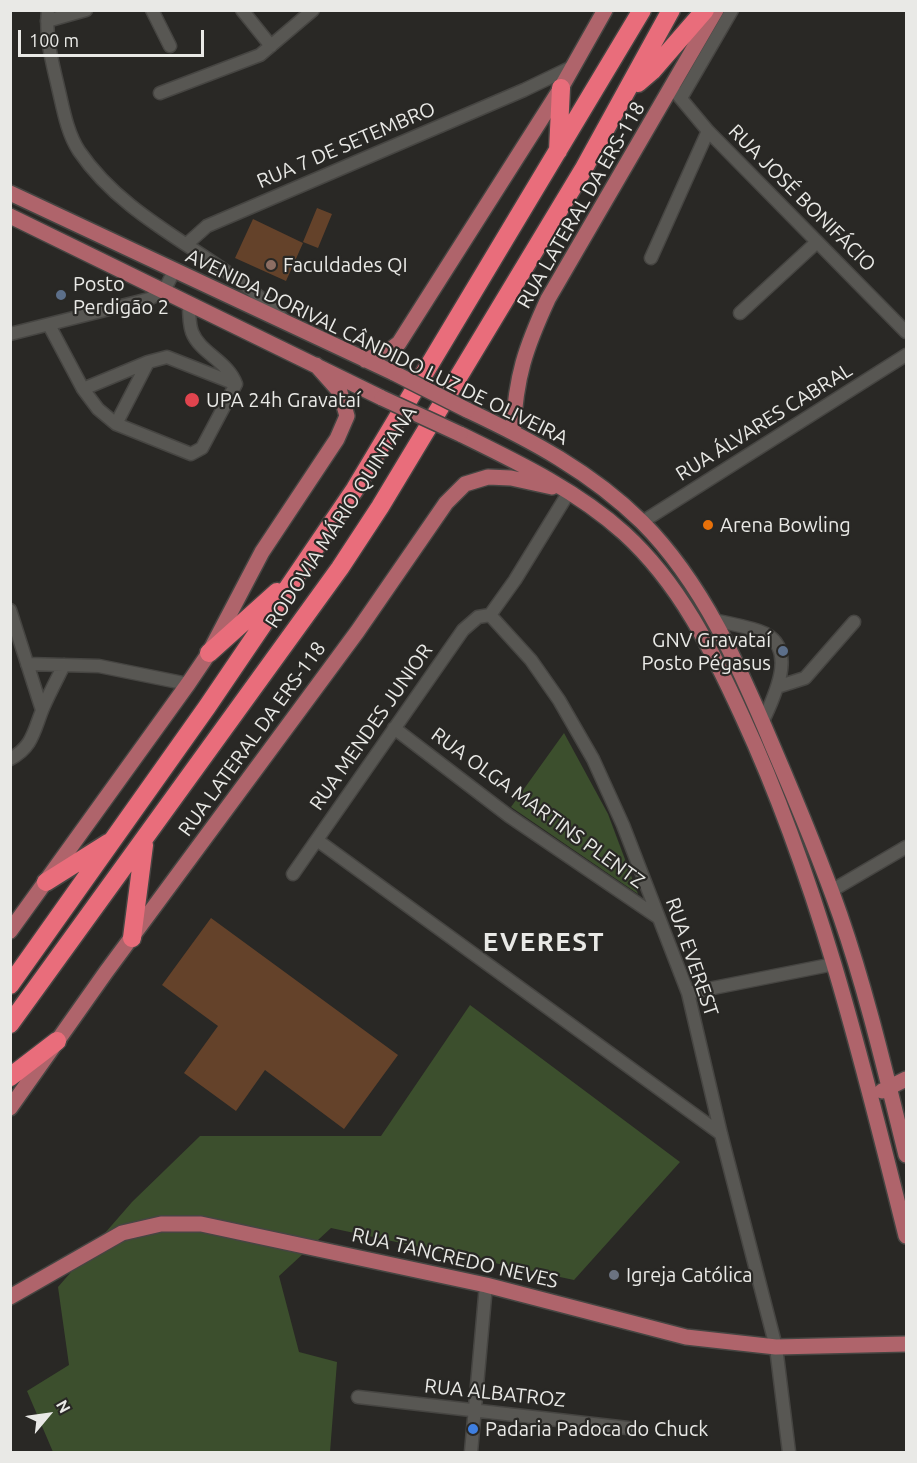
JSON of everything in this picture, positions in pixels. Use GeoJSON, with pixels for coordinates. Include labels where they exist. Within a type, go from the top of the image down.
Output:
{"type":"FeatureCollection","features":[{"type":"Feature","properties":{"kind":"highway","name":"RODOVIA MÁRIO QUINTANA"},"geometry":{"type":"LineString","coordinates":[[10,985],[115,839],[355,489],[558,156],[642,10]]}},
{"type":"Feature","properties":{"kind":"highway","name":"RODOVIA MÁRIO QUINTANA"},"geometry":{"type":"LineString","coordinates":[[10,1024],[340,568],[380,507],[629,90],[671,10]]}},
{"type":"Feature","properties":{"kind":"highway"},"geometry":{"type":"LineString","coordinates":[[629,90],[652,71],[705,10]]}},
{"type":"Feature","properties":{"kind":"highway"},"geometry":{"type":"LineString","coordinates":[[558,156],[561,88]]}},
{"type":"Feature","properties":{"kind":"highway"},"geometry":{"type":"LineString","coordinates":[[209,653],[296,574]]}},
{"type":"Feature","properties":{"kind":"highway"},"geometry":{"type":"LineString","coordinates":[[46,882],[115,839]]}},
{"type":"Feature","properties":{"kind":"highway"},"geometry":{"type":"LineString","coordinates":[[132,938],[144,841]]}},
{"type":"Feature","properties":{"kind":"highway"},"geometry":{"type":"LineString","coordinates":[[10,1077],[57,1041]]}},
{"type":"Feature","properties":{"kind":"main road","name":"RUA LATERAL DA ERS-118"},"geometry":{"type":"LineString","coordinates":[[513,431],[515,387],[527,344],[548,298],[677,93],[716,10]]}},
{"type":"Feature","properties":{"kind":"main road"},"geometry":{"type":"LineString","coordinates":[[365,360],[390,350],[399,343],[561,88],[600,13]]}},
{"type":"Feature","properties":{"kind":"main road","name":"AVENIDA DORIVAL CÂNDIDO LUZ DE OLIVEIRA"},"geometry":{"type":"LineString","coordinates":[[10,194],[394,373],[546,448],[594,481],[642,522],[681,569],[713,620],[740,669],[762,721],[831,891],[890,1089],[906,1155]]}},
{"type":"Feature","properties":{"kind":"main road"},"geometry":{"type":"LineString","coordinates":[[10,216],[534,470],[569,492],[624,533],[667,580],[698,626],[728,685],[773,788],[822,920],[871,1094],[906,1236]]}},
{"type":"Feature","properties":{"kind":"main road"},"geometry":{"type":"LineString","coordinates":[[10,931],[209,653],[262,552],[337,439],[347,416],[340,392],[316,365]]}},
{"type":"Feature","properties":{"kind":"main road","name":"RUA LATERAL DA ERS-118"},"geometry":{"type":"LineString","coordinates":[[10,1108],[357,632],[446,503],[465,484],[488,477],[511,478],[569,492]]}},
{"type":"Feature","properties":{"kind":"main road"},"geometry":{"type":"LineString","coordinates":[[871,1094],[890,1089],[906,1079]]}},
{"type":"Feature","properties":{"kind":"main road","name":"RUA TANCREDO NEVES"},"geometry":{"type":"LineString","coordinates":[[10,1297],[122,1233],[160,1224],[201,1224],[486,1285],[686,1337],[776,1347],[906,1344]]}},
{"type":"Feature","properties":{"kind":"street"},"geometry":{"type":"LineString","coordinates":[[86,10],[47,16],[47,42],[66,122],[78,150],[128,205],[188,243],[266,301],[287,323]]}},
{"type":"Feature","properties":{"kind":"street"},"geometry":{"type":"LineString","coordinates":[[152,10],[170,46]]}},
{"type":"Feature","properties":{"kind":"street"},"geometry":{"type":"LineString","coordinates":[[242,10],[271,46]]}},
{"type":"Feature","properties":{"kind":"street"},"geometry":{"type":"LineString","coordinates":[[160,93],[248,62],[271,46],[313,10]]}},
{"type":"Feature","properties":{"kind":"street"},"geometry":{"type":"LineString","coordinates":[[677,93],[732,10]]}},
{"type":"Feature","properties":{"kind":"street","name":"RUA 7 DE SETEMBRO"},"geometry":{"type":"LineString","coordinates":[[188,243],[207,226],[524,90],[574,66]]}},
{"type":"Feature","properties":{"kind":"street","name":"RUA 7 DE SETEMBRO"},"geometry":{"type":"LineString","coordinates":[[524,90],[561,88]]}},
{"type":"Feature","properties":{"kind":"street","name":"RUA JOSÉ BONIFÁCIO"},"geometry":{"type":"LineString","coordinates":[[677,93],[708,131],[906,332]]}},
{"type":"Feature","properties":{"kind":"street"},"geometry":{"type":"LineString","coordinates":[[651,258],[708,131]]}},
{"type":"Feature","properties":{"kind":"street"},"geometry":{"type":"LineString","coordinates":[[740,313],[817,242]]}},
{"type":"Feature","properties":{"kind":"street"},"geometry":{"type":"LineString","coordinates":[[10,334],[132,304],[164,291],[174,271]]}},
{"type":"Feature","properties":{"kind":"street"},"geometry":{"type":"LineString","coordinates":[[49,324],[83,389],[98,409],[116,424],[184,453],[197,453],[234,392],[236,384],[229,369],[191,331],[189,303]]}},
{"type":"Feature","properties":{"kind":"street","name":"RUA ÁLVARES CABRAL"},"geometry":{"type":"LineString","coordinates":[[642,522],[906,355]]}},
{"type":"Feature","properties":{"kind":"street"},"geometry":{"type":"LineString","coordinates":[[83,389],[166,357],[236,384]]}},
{"type":"Feature","properties":{"kind":"street"},"geometry":{"type":"LineString","coordinates":[[116,424],[148,363]]}},
{"type":"Feature","properties":{"kind":"street"},"geometry":{"type":"LineString","coordinates":[[490,615],[515,580],[569,492]]}},
{"type":"Feature","properties":{"kind":"street"},"geometry":{"type":"LineString","coordinates":[[10,610],[42,710]]}},
{"type":"Feature","properties":{"kind":"street","name":"RUA MENDES JUNIOR"},"geometry":{"type":"LineString","coordinates":[[293,874],[463,630],[478,617],[490,615]]}},
{"type":"Feature","properties":{"kind":"street","name":"RUA EVEREST"},"geometry":{"type":"LineString","coordinates":[[490,615],[531,660],[559,700],[593,759],[623,825],[688,993],[720,1134],[776,1347],[789,1452]]}},
{"type":"Feature","properties":{"kind":"street"},"geometry":{"type":"LineString","coordinates":[[713,620],[761,632],[775,642],[782,656],[780,686],[762,721]]}},
{"type":"Feature","properties":{"kind":"street"},"geometry":{"type":"LineString","coordinates":[[780,686],[805,678],[854,622]]}},
{"type":"Feature","properties":{"kind":"street"},"geometry":{"type":"LineString","coordinates":[[27,664],[128,670],[188,684]]}},
{"type":"Feature","properties":{"kind":"street"},"geometry":{"type":"LineString","coordinates":[[10,759],[24,751],[33,740],[42,710],[64,665]]}},
{"type":"Feature","properties":{"kind":"street","name":"RUA OLGA MARTINS PLENTZ"},"geometry":{"type":"LineString","coordinates":[[394,728],[509,816],[660,919]]}},
{"type":"Feature","properties":{"kind":"street"},"geometry":{"type":"LineString","coordinates":[[317,840],[720,1134]]}},
{"type":"Feature","properties":{"kind":"street"},"geometry":{"type":"LineString","coordinates":[[831,891],[906,847]]}},
{"type":"Feature","properties":{"kind":"street"},"geometry":{"type":"LineString","coordinates":[[688,993],[834,964]]}},
{"type":"Feature","properties":{"kind":"street"},"geometry":{"type":"LineString","coordinates":[[471,1452],[486,1285]]}},
{"type":"Feature","properties":{"kind":"street","name":"RUA ALBATROZ"},"geometry":{"type":"LineString","coordinates":[[358,1397],[628,1428]]}},
{"type":"Feature","properties":{"kind":"green space"},"geometry":{"type":"Polygon","coordinates":[[[564,733],[608,814],[638,894],[511,807],[564,733]]]}},
{"type":"Feature","properties":{"kind":"green space"},"geometry":{"type":"Polygon","coordinates":[[[470,1005],[680,1162],[574,1280],[331,1228],[279,1276],[299,1352],[337,1362],[330,1452],[53,1452],[27,1391],[69,1365],[58,1287],[132,1202],[200,1136],[381,1136],[470,1005]]]}},
{"type":"Feature","properties":{"kind":"building"},"geometry":{"type":"Polygon","coordinates":[[[317,208],[332,214],[318,248],[303,242],[317,208]]]}},
{"type":"Feature","properties":{"kind":"building"},"geometry":{"type":"Polygon","coordinates":[[[253,219],[303,243],[286,281],[235,258],[253,219]]]}},
{"type":"Feature","properties":{"kind":"building"},"geometry":{"type":"Polygon","coordinates":[[[211,918],[398,1055],[344,1129],[265,1070],[236,1111],[184,1073],[218,1026],[162,985],[211,918]]]}},
{"type":"Feature","properties":{"kind":"place","name":"Faculdades QI"},"geometry":{"type":"Point","coordinates":[271,265]}},
{"type":"Feature","properties":{"kind":"place","name":"Posto Perdigão 2"},"geometry":{"type":"Point","coordinates":[61,295]}},
{"type":"Feature","properties":{"kind":"place","name":"UPA 24h Gravataí"},"geometry":{"type":"Point","coordinates":[192,400]}},
{"type":"Feature","properties":{"kind":"place","name":"Arena Bowling"},"geometry":{"type":"Point","coordinates":[708,525]}},
{"type":"Feature","properties":{"kind":"place","name":"GNV Gravataí Posto Pégasus"},"geometry":{"type":"Point","coordinates":[783,651]}},
{"type":"Feature","properties":{"kind":"place","name":"Igreja Católica"},"geometry":{"type":"Point","coordinates":[614,1275]}},
{"type":"Feature","properties":{"kind":"place","name":"Padaria Padoca do Chuck"},"geometry":{"type":"Point","coordinates":[473,1429]}},
{"type":"Feature","properties":{"kind":"district","name":"EVEREST"},"geometry":{"type":"Point","coordinates":[544,942]}}]}
